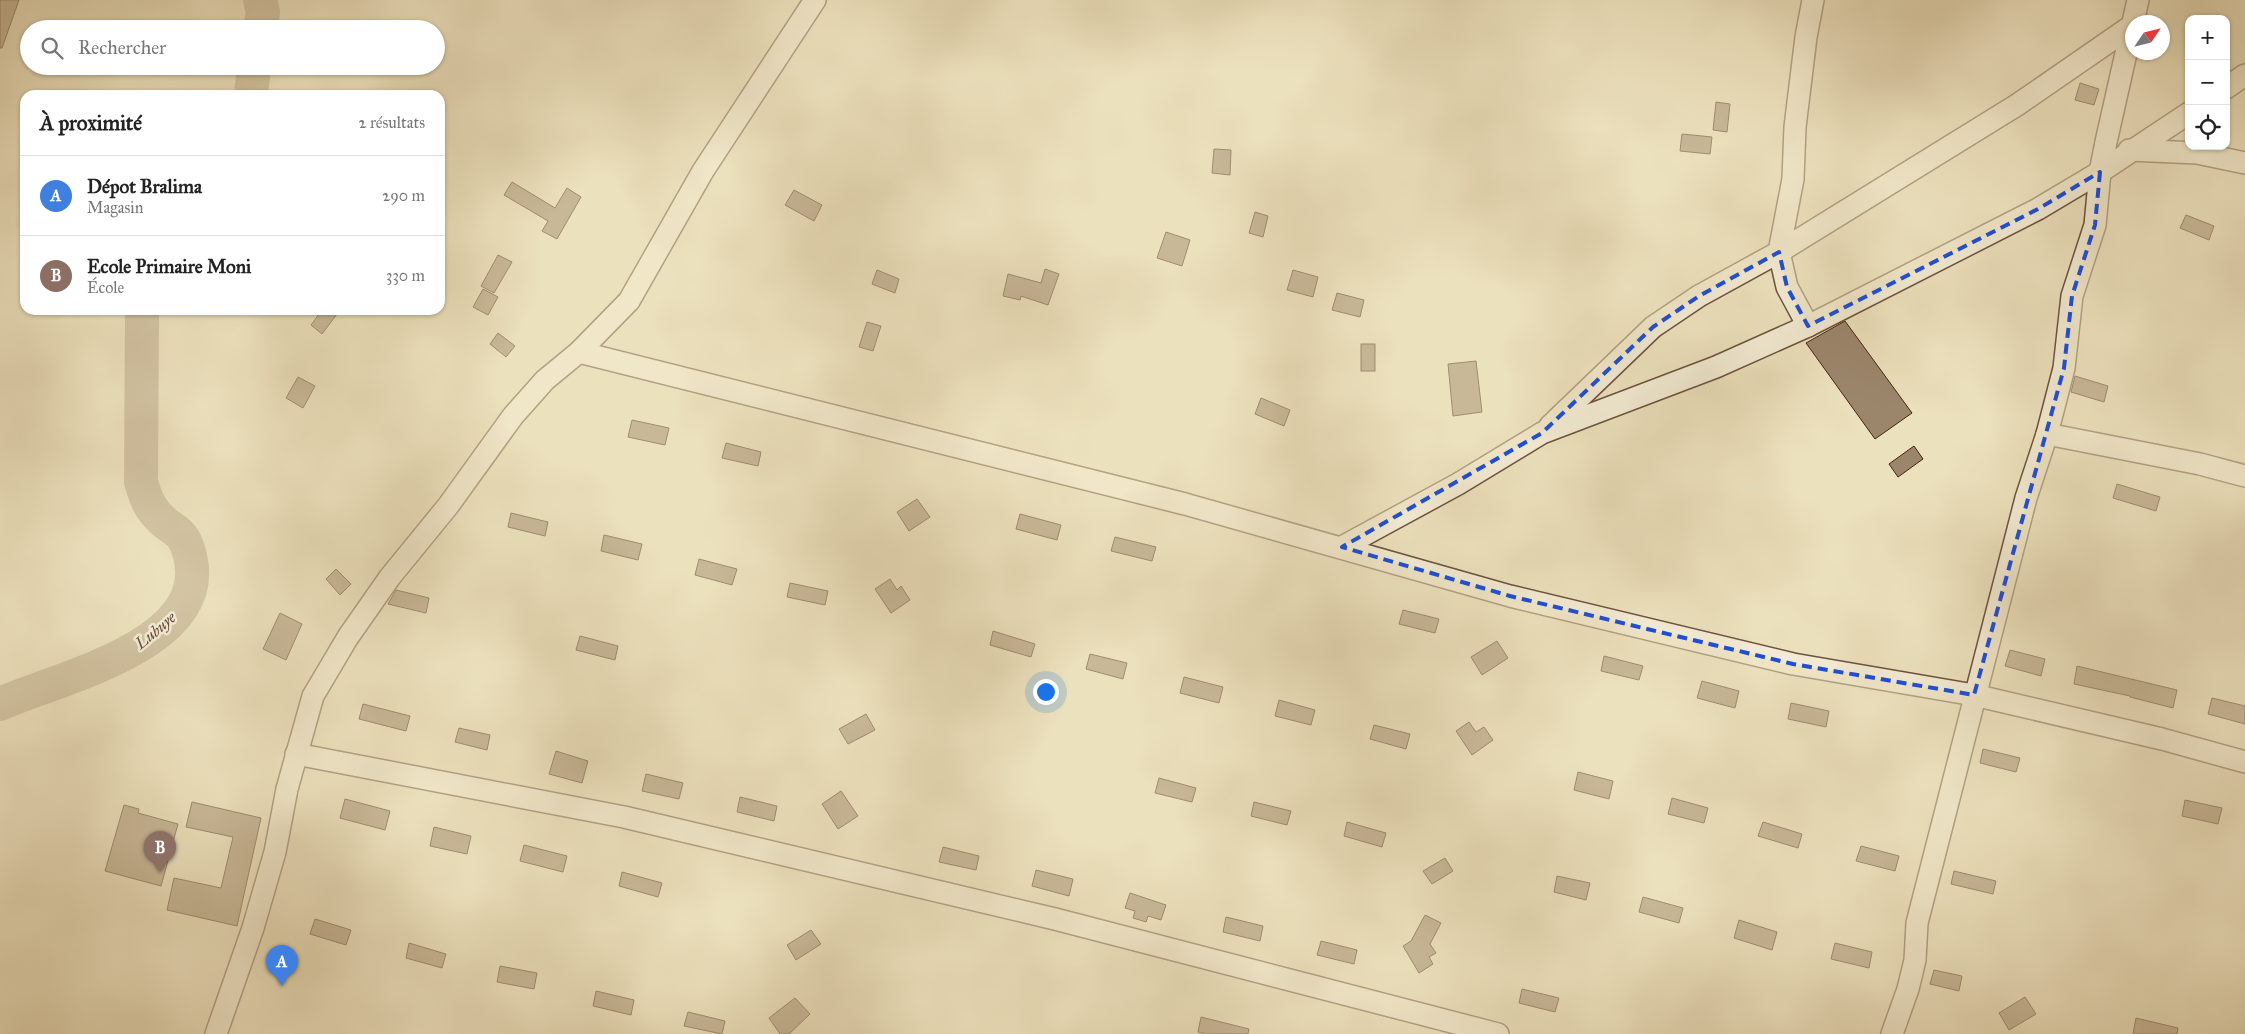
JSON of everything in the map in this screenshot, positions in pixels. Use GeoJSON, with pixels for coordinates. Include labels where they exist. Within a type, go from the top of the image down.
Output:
{"type":"FeatureCollection","features":[{"type":"Feature","properties":{"kind":"street"},"geometry":{"type":"LineString","coordinates":[[216,1034],[253,928],[273,861],[296,754],[313,696],[348,637],[380,592],[448,506],[513,416],[545,380],[579,352],[629,301],[704,171],[816,0]]}},
{"type":"Feature","properties":{"kind":"street"},"geometry":{"type":"LineString","coordinates":[[1808,326],[1787,286],[1779,252],[1793,179],[1795,126],[1806,37],[1813,0]]}},
{"type":"Feature","properties":{"kind":"street"},"geometry":{"type":"LineString","coordinates":[[2134,15],[2138,0]]}},
{"type":"Feature","properties":{"kind":"street"},"geometry":{"type":"LineString","coordinates":[[1542,433],[1653,326],[1699,296],[1779,252],[2017,105],[2125,31]]}},
{"type":"Feature","properties":{"kind":"street"},"geometry":{"type":"LineString","coordinates":[[1892,1034],[1908,989],[1915,960],[1917,923],[1974,696],[2026,498],[2047,434],[2064,368],[2072,296],[2094,225],[2100,172],[2125,52]]}},
{"type":"Feature","properties":{"kind":"street"},"geometry":{"type":"LineString","coordinates":[[2230,85],[2245,75]]}},
{"type":"Feature","properties":{"kind":"street"},"geometry":{"type":"LineString","coordinates":[[1342,547],[1458,484],[1542,433],[1716,367],[1808,326],[2038,209],[2100,172],[2185,116]]}},
{"type":"Feature","properties":{"kind":"street"},"geometry":{"type":"LineString","coordinates":[[2106,142],[2133,151],[2197,153],[2245,164]]}},
{"type":"Feature","properties":{"kind":"street"},"geometry":{"type":"LineString","coordinates":[[579,352],[1185,504],[1510,596],[1792,664],[1974,696],[2162,739],[2245,762]]}},
{"type":"Feature","properties":{"kind":"street"},"geometry":{"type":"LineString","coordinates":[[2047,434],[2200,464],[2245,476]]}},
{"type":"Feature","properties":{"kind":"street"},"geometry":{"type":"LineString","coordinates":[[296,754],[624,817],[1055,919],[1498,1034]]}},
{"type":"Feature","properties":{"kind":"highlighted area"},"geometry":{"type":"Polygon","coordinates":[[[2100,172],[2095,225],[2072,296],[2064,368],[1974,695],[1793,664],[1510,596],[1342,547],[1542,433],[1653,327],[1699,296],[1779,252],[1787,287],[1808,326],[2038,209],[2100,172]]]}},
{"type":"Feature","properties":{"kind":"building"},"geometry":{"type":"Polygon","coordinates":[[[0,0],[19,0],[2,48],[0,48],[0,0]]]}},
{"type":"Feature","properties":{"kind":"building"},"geometry":{"type":"Polygon","coordinates":[[[2080,83],[2099,89],[2094,105],[2075,100],[2080,83]]]}},
{"type":"Feature","properties":{"kind":"building"},"geometry":{"type":"Polygon","coordinates":[[[1716,102],[1730,104],[1727,132],[1713,130],[1716,102]]]}},
{"type":"Feature","properties":{"kind":"building"},"geometry":{"type":"Polygon","coordinates":[[[1682,134],[1712,137],[1710,154],[1680,151],[1682,134]]]}},
{"type":"Feature","properties":{"kind":"building"},"geometry":{"type":"Polygon","coordinates":[[[1214,149],[1231,150],[1230,175],[1212,173],[1214,149]]]}},
{"type":"Feature","properties":{"kind":"building"},"geometry":{"type":"Polygon","coordinates":[[[512,182],[555,208],[567,188],[581,197],[557,239],[542,231],[548,221],[504,195],[512,182]]]}},
{"type":"Feature","properties":{"kind":"building"},"geometry":{"type":"Polygon","coordinates":[[[794,190],[822,205],[814,221],[785,205],[794,190]]]}},
{"type":"Feature","properties":{"kind":"building"},"geometry":{"type":"Polygon","coordinates":[[[1255,212],[1268,216],[1263,237],[1249,233],[1255,212]]]}},
{"type":"Feature","properties":{"kind":"building"},"geometry":{"type":"Polygon","coordinates":[[[2186,215],[2214,226],[2209,240],[2180,228],[2186,215]]]}},
{"type":"Feature","properties":{"kind":"building"},"geometry":{"type":"Polygon","coordinates":[[[1166,232],[1190,240],[1182,266],[1157,258],[1166,232]]]}},
{"type":"Feature","properties":{"kind":"building"},"geometry":{"type":"Polygon","coordinates":[[[498,255],[512,262],[494,293],[481,286],[498,255]]]}},
{"type":"Feature","properties":{"kind":"building"},"geometry":{"type":"Polygon","coordinates":[[[1045,269],[1059,274],[1048,305],[1021,296],[1020,300],[1003,296],[1008,274],[1041,283],[1045,269]]]}},
{"type":"Feature","properties":{"kind":"building"},"geometry":{"type":"Polygon","coordinates":[[[877,270],[899,279],[895,293],[872,284],[877,270]]]}},
{"type":"Feature","properties":{"kind":"building"},"geometry":{"type":"Polygon","coordinates":[[[1293,270],[1318,277],[1313,297],[1287,290],[1293,270]]]}},
{"type":"Feature","properties":{"kind":"building"},"geometry":{"type":"Polygon","coordinates":[[[483,289],[498,297],[488,315],[473,307],[483,289]]]}},
{"type":"Feature","properties":{"kind":"building"},"geometry":{"type":"Polygon","coordinates":[[[1337,293],[1364,300],[1360,317],[1332,310],[1337,293]]]}},
{"type":"Feature","properties":{"kind":"building"},"geometry":{"type":"Polygon","coordinates":[[[318,315],[336,315],[322,334],[311,325],[318,315]]]}},
{"type":"Feature","properties":{"kind":"building"},"geometry":{"type":"Polygon","coordinates":[[[1845,321],[1912,413],[1875,439],[1806,343],[1845,321]]]}},
{"type":"Feature","properties":{"kind":"building"},"geometry":{"type":"Polygon","coordinates":[[[867,322],[881,326],[873,351],[859,347],[867,322]]]}},
{"type":"Feature","properties":{"kind":"building"},"geometry":{"type":"Polygon","coordinates":[[[498,333],[515,346],[506,357],[490,344],[498,333]]]}},
{"type":"Feature","properties":{"kind":"building"},"geometry":{"type":"Polygon","coordinates":[[[1361,344],[1375,344],[1375,371],[1361,371],[1361,344]]]}},
{"type":"Feature","properties":{"kind":"building"},"geometry":{"type":"Polygon","coordinates":[[[1476,361],[1482,412],[1453,416],[1448,364],[1476,361]]]}},
{"type":"Feature","properties":{"kind":"building"},"geometry":{"type":"Polygon","coordinates":[[[2075,376],[2108,386],[2104,402],[2071,392],[2075,376]]]}},
{"type":"Feature","properties":{"kind":"building"},"geometry":{"type":"Polygon","coordinates":[[[298,377],[315,386],[303,408],[286,398],[298,377]]]}},
{"type":"Feature","properties":{"kind":"building"},"geometry":{"type":"Polygon","coordinates":[[[1261,398],[1290,410],[1284,426],[1255,414],[1261,398]]]}},
{"type":"Feature","properties":{"kind":"building"},"geometry":{"type":"Polygon","coordinates":[[[632,420],[669,428],[665,445],[628,437],[632,420]]]}},
{"type":"Feature","properties":{"kind":"building"},"geometry":{"type":"Polygon","coordinates":[[[726,443],[761,452],[758,466],[722,458],[726,443]]]}},
{"type":"Feature","properties":{"kind":"building"},"geometry":{"type":"Polygon","coordinates":[[[1914,446],[1923,459],[1898,477],[1889,464],[1914,446]]]}},
{"type":"Feature","properties":{"kind":"building"},"geometry":{"type":"Polygon","coordinates":[[[2117,484],[2160,497],[2156,511],[2113,498],[2117,484]]]}},
{"type":"Feature","properties":{"kind":"building"},"geometry":{"type":"Polygon","coordinates":[[[917,499],[930,517],[909,531],[897,512],[917,499]]]}},
{"type":"Feature","properties":{"kind":"building"},"geometry":{"type":"Polygon","coordinates":[[[511,513],[548,522],[545,536],[508,527],[511,513]]]}},
{"type":"Feature","properties":{"kind":"building"},"geometry":{"type":"Polygon","coordinates":[[[1020,514],[1061,525],[1057,540],[1016,529],[1020,514]]]}},
{"type":"Feature","properties":{"kind":"building"},"geometry":{"type":"Polygon","coordinates":[[[604,535],[642,544],[638,560],[601,551],[604,535]]]}},
{"type":"Feature","properties":{"kind":"building"},"geometry":{"type":"Polygon","coordinates":[[[1115,537],[1156,547],[1152,561],[1111,551],[1115,537]]]}},
{"type":"Feature","properties":{"kind":"building"},"geometry":{"type":"Polygon","coordinates":[[[699,559],[737,569],[732,585],[695,575],[699,559]]]}},
{"type":"Feature","properties":{"kind":"building"},"geometry":{"type":"Polygon","coordinates":[[[336,569],[351,584],[340,595],[326,579],[336,569]]]}},
{"type":"Feature","properties":{"kind":"building"},"geometry":{"type":"Polygon","coordinates":[[[890,579],[897,590],[901,586],[910,600],[891,613],[875,589],[890,579]]]}},
{"type":"Feature","properties":{"kind":"building"},"geometry":{"type":"Polygon","coordinates":[[[790,583],[828,591],[825,605],[787,597],[790,583]]]}},
{"type":"Feature","properties":{"kind":"building"},"geometry":{"type":"Polygon","coordinates":[[[396,590],[429,598],[426,613],[388,604],[396,590]]]}},
{"type":"Feature","properties":{"kind":"building"},"geometry":{"type":"Polygon","coordinates":[[[1403,610],[1439,619],[1435,633],[1399,624],[1403,610]]]}},
{"type":"Feature","properties":{"kind":"building"},"geometry":{"type":"Polygon","coordinates":[[[280,613],[302,624],[286,660],[263,649],[280,613]]]}},
{"type":"Feature","properties":{"kind":"building"},"geometry":{"type":"Polygon","coordinates":[[[993,631],[1035,644],[1031,657],[990,645],[993,631]]]}},
{"type":"Feature","properties":{"kind":"building"},"geometry":{"type":"Polygon","coordinates":[[[580,636],[618,646],[615,660],[576,650],[580,636]]]}},
{"type":"Feature","properties":{"kind":"building"},"geometry":{"type":"Polygon","coordinates":[[[1497,641],[1508,658],[1482,675],[1471,657],[1497,641]]]}},
{"type":"Feature","properties":{"kind":"building"},"geometry":{"type":"Polygon","coordinates":[[[2010,650],[2045,659],[2041,676],[2005,666],[2010,650]]]}},
{"type":"Feature","properties":{"kind":"building"},"geometry":{"type":"Polygon","coordinates":[[[1090,654],[1127,663],[1123,679],[1086,669],[1090,654]]]}},
{"type":"Feature","properties":{"kind":"building"},"geometry":{"type":"Polygon","coordinates":[[[1604,656],[1643,666],[1639,680],[1601,671],[1604,656]]]}},
{"type":"Feature","properties":{"kind":"building"},"geometry":{"type":"Polygon","coordinates":[[[2077,666],[2177,690],[2173,708],[2130,696],[2074,684],[2077,666]]]}},
{"type":"Feature","properties":{"kind":"building"},"geometry":{"type":"Polygon","coordinates":[[[1184,677],[1223,687],[1219,703],[1180,693],[1184,677]]]}},
{"type":"Feature","properties":{"kind":"building"},"geometry":{"type":"Polygon","coordinates":[[[1702,681],[1739,691],[1735,708],[1697,698],[1702,681]]]}},
{"type":"Feature","properties":{"kind":"building"},"geometry":{"type":"Polygon","coordinates":[[[2212,698],[2245,706],[2245,724],[2208,714],[2212,698]]]}},
{"type":"Feature","properties":{"kind":"building"},"geometry":{"type":"Polygon","coordinates":[[[1279,700],[1315,710],[1311,725],[1275,716],[1279,700]]]}},
{"type":"Feature","properties":{"kind":"building"},"geometry":{"type":"Polygon","coordinates":[[[1791,703],[1829,711],[1826,727],[1788,719],[1791,703]]]}},
{"type":"Feature","properties":{"kind":"building"},"geometry":{"type":"Polygon","coordinates":[[[363,704],[410,716],[406,731],[359,719],[363,704]]]}},
{"type":"Feature","properties":{"kind":"building"},"geometry":{"type":"Polygon","coordinates":[[[866,714],[875,730],[848,744],[839,729],[866,714]]]}},
{"type":"Feature","properties":{"kind":"building"},"geometry":{"type":"Polygon","coordinates":[[[1469,722],[1476,732],[1484,727],[1493,740],[1472,755],[1456,731],[1469,722]]]}},
{"type":"Feature","properties":{"kind":"building"},"geometry":{"type":"Polygon","coordinates":[[[1374,725],[1410,734],[1406,749],[1370,739],[1374,725]]]}},
{"type":"Feature","properties":{"kind":"building"},"geometry":{"type":"Polygon","coordinates":[[[459,728],[490,735],[487,750],[455,742],[459,728]]]}},
{"type":"Feature","properties":{"kind":"building"},"geometry":{"type":"Polygon","coordinates":[[[1983,749],[2020,758],[2016,772],[1980,763],[1983,749]]]}},
{"type":"Feature","properties":{"kind":"building"},"geometry":{"type":"Polygon","coordinates":[[[556,751],[588,761],[582,783],[549,774],[556,751]]]}},
{"type":"Feature","properties":{"kind":"building"},"geometry":{"type":"Polygon","coordinates":[[[1578,772],[1613,781],[1609,799],[1574,790],[1578,772]]]}},
{"type":"Feature","properties":{"kind":"building"},"geometry":{"type":"Polygon","coordinates":[[[646,774],[683,783],[679,799],[642,791],[646,774]]]}},
{"type":"Feature","properties":{"kind":"building"},"geometry":{"type":"Polygon","coordinates":[[[1159,778],[1196,788],[1192,802],[1155,793],[1159,778]]]}},
{"type":"Feature","properties":{"kind":"building"},"geometry":{"type":"Polygon","coordinates":[[[841,791],[858,816],[838,829],[822,804],[841,791]]]}},
{"type":"Feature","properties":{"kind":"building"},"geometry":{"type":"Polygon","coordinates":[[[740,797],[777,806],[774,821],[737,812],[740,797]]]}},
{"type":"Feature","properties":{"kind":"building"},"geometry":{"type":"Polygon","coordinates":[[[1672,798],[1708,808],[1704,823],[1668,814],[1672,798]]]}},
{"type":"Feature","properties":{"kind":"building"},"geometry":{"type":"Polygon","coordinates":[[[345,799],[390,811],[385,830],[340,818],[345,799]]]}},
{"type":"Feature","properties":{"kind":"building"},"geometry":{"type":"Polygon","coordinates":[[[2185,800],[2222,808],[2218,824],[2182,816],[2185,800]]]}},
{"type":"Feature","properties":{"kind":"building"},"geometry":{"type":"Polygon","coordinates":[[[192,802],[261,818],[237,926],[167,910],[174,878],[221,888],[233,837],[186,827],[192,802]]]}},
{"type":"Feature","properties":{"kind":"building"},"geometry":{"type":"Polygon","coordinates":[[[1254,802],[1291,811],[1287,825],[1251,816],[1254,802]]]}},
{"type":"Feature","properties":{"kind":"building"},"geometry":{"type":"Polygon","coordinates":[[[124,805],[139,809],[138,813],[178,824],[161,886],[105,871],[124,805]]]}},
{"type":"Feature","properties":{"kind":"building"},"geometry":{"type":"Polygon","coordinates":[[[1347,822],[1386,833],[1382,847],[1344,836],[1347,822]]]}},
{"type":"Feature","properties":{"kind":"building"},"geometry":{"type":"Polygon","coordinates":[[[1763,822],[1802,834],[1798,848],[1758,836],[1763,822]]]}},
{"type":"Feature","properties":{"kind":"building"},"geometry":{"type":"Polygon","coordinates":[[[434,827],[471,836],[467,854],[430,846],[434,827]]]}},
{"type":"Feature","properties":{"kind":"building"},"geometry":{"type":"Polygon","coordinates":[[[524,845],[567,856],[563,872],[520,861],[524,845]]]}},
{"type":"Feature","properties":{"kind":"building"},"geometry":{"type":"Polygon","coordinates":[[[1861,846],[1899,856],[1895,871],[1856,861],[1861,846]]]}},
{"type":"Feature","properties":{"kind":"building"},"geometry":{"type":"Polygon","coordinates":[[[943,847],[979,856],[976,870],[939,862],[943,847]]]}},
{"type":"Feature","properties":{"kind":"building"},"geometry":{"type":"Polygon","coordinates":[[[1445,858],[1453,871],[1432,884],[1423,871],[1445,858]]]}},
{"type":"Feature","properties":{"kind":"building"},"geometry":{"type":"Polygon","coordinates":[[[1036,870],[1073,879],[1069,896],[1032,886],[1036,870]]]}},
{"type":"Feature","properties":{"kind":"building"},"geometry":{"type":"Polygon","coordinates":[[[1954,871],[1996,881],[1993,894],[1951,884],[1954,871]]]}},
{"type":"Feature","properties":{"kind":"building"},"geometry":{"type":"Polygon","coordinates":[[[622,872],[662,883],[658,897],[619,886],[622,872]]]}},
{"type":"Feature","properties":{"kind":"building"},"geometry":{"type":"Polygon","coordinates":[[[1557,876],[1590,883],[1586,900],[1554,892],[1557,876]]]}},
{"type":"Feature","properties":{"kind":"building"},"geometry":{"type":"Polygon","coordinates":[[[1130,893],[1166,905],[1161,920],[1148,916],[1146,922],[1133,918],[1135,911],[1125,908],[1130,893]]]}},
{"type":"Feature","properties":{"kind":"building"},"geometry":{"type":"Polygon","coordinates":[[[1643,897],[1683,908],[1679,923],[1639,912],[1643,897]]]}},
{"type":"Feature","properties":{"kind":"building"},"geometry":{"type":"Polygon","coordinates":[[[1425,915],[1441,923],[1430,944],[1436,953],[1429,957],[1433,964],[1419,973],[1403,946],[1411,941],[1425,915]]]}},
{"type":"Feature","properties":{"kind":"building"},"geometry":{"type":"Polygon","coordinates":[[[1226,917],[1263,926],[1260,941],[1223,932],[1226,917]]]}},
{"type":"Feature","properties":{"kind":"building"},"geometry":{"type":"Polygon","coordinates":[[[315,919],[351,930],[346,945],[310,934],[315,919]]]}},
{"type":"Feature","properties":{"kind":"building"},"geometry":{"type":"Polygon","coordinates":[[[1739,920],[1777,932],[1772,950],[1734,938],[1739,920]]]}},
{"type":"Feature","properties":{"kind":"building"},"geometry":{"type":"Polygon","coordinates":[[[811,930],[821,944],[796,960],[787,945],[811,930]]]}},
{"type":"Feature","properties":{"kind":"building"},"geometry":{"type":"Polygon","coordinates":[[[1321,941],[1357,950],[1354,964],[1317,955],[1321,941]]]}},
{"type":"Feature","properties":{"kind":"building"},"geometry":{"type":"Polygon","coordinates":[[[409,943],[446,954],[442,968],[406,958],[409,943]]]}},
{"type":"Feature","properties":{"kind":"building"},"geometry":{"type":"Polygon","coordinates":[[[1835,943],[1872,952],[1869,968],[1831,959],[1835,943]]]}},
{"type":"Feature","properties":{"kind":"building"},"geometry":{"type":"Polygon","coordinates":[[[500,966],[537,973],[534,989],[497,982],[500,966]]]}},
{"type":"Feature","properties":{"kind":"building"},"geometry":{"type":"Polygon","coordinates":[[[1934,970],[1962,976],[1959,991],[1930,984],[1934,970]]]}},
{"type":"Feature","properties":{"kind":"building"},"geometry":{"type":"Polygon","coordinates":[[[1522,989],[1559,998],[1555,1012],[1519,1003],[1522,989]]]}},
{"type":"Feature","properties":{"kind":"building"},"geometry":{"type":"Polygon","coordinates":[[[596,991],[634,1000],[631,1015],[593,1006],[596,991]]]}},
{"type":"Feature","properties":{"kind":"building"},"geometry":{"type":"Polygon","coordinates":[[[2025,997],[2036,1014],[2009,1030],[1999,1013],[2025,997]]]}},
{"type":"Feature","properties":{"kind":"building"},"geometry":{"type":"Polygon","coordinates":[[[795,998],[810,1014],[789,1034],[780,1034],[769,1018],[795,998]]]}},
{"type":"Feature","properties":{"kind":"building"},"geometry":{"type":"Polygon","coordinates":[[[688,1012],[725,1021],[722,1034],[684,1026],[688,1012]]]}},
{"type":"Feature","properties":{"kind":"building"},"geometry":{"type":"Polygon","coordinates":[[[1201,1017],[1249,1029],[1248,1034],[1206,1034],[1198,1032],[1201,1017]]]}},
{"type":"Feature","properties":{"kind":"building"},"geometry":{"type":"Polygon","coordinates":[[[2136,1018],[2178,1028],[2177,1034],[2133,1034],[2136,1018]]]}},
{"type":"Feature","properties":{"kind":"waterway","name":"Lubuye"},"geometry":{"type":"LineString","coordinates":[[260,0],[263,12],[262,20]]}},
{"type":"Feature","properties":{"kind":"waterway","name":"Lubuye"},"geometry":{"type":"LineString","coordinates":[[252,90],[253,75]]}},
{"type":"Feature","properties":{"kind":"waterway","name":"Lubuye"},"geometry":{"type":"LineString","coordinates":[[0,704],[125,654],[155,635],[178,613],[191,587],[190,556],[184,540],[152,508],[141,482],[142,315]]}},
{"type":"Feature","properties":{"kind":"place","name":"Ecole Primaire Moni"},"geometry":{"type":"Point","coordinates":[160,872]}},
{"type":"Feature","properties":{"kind":"place","name":"Dépot Bralima"},"geometry":{"type":"Point","coordinates":[282,986]}}]}
